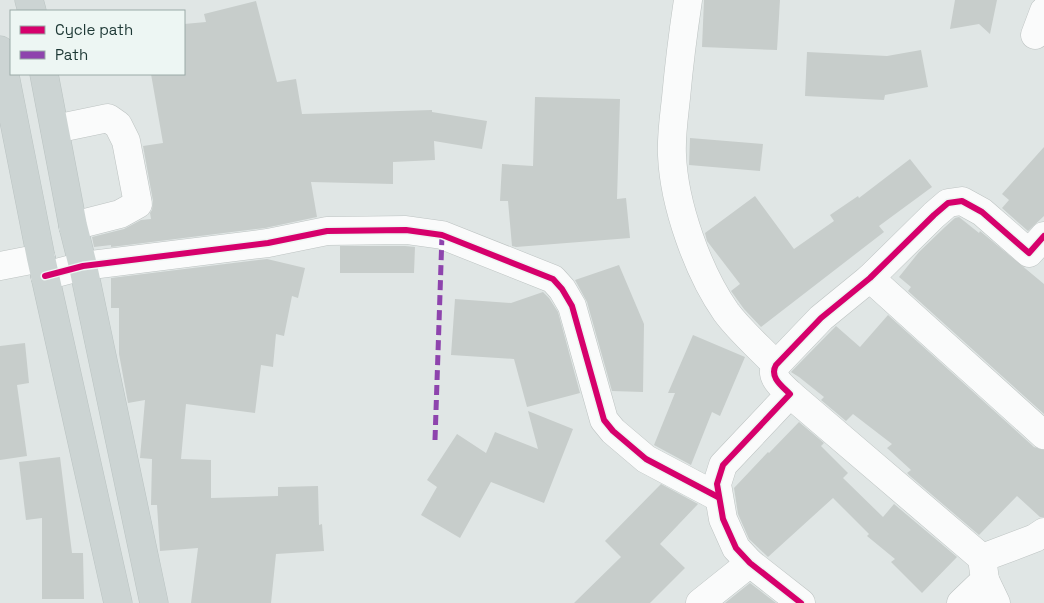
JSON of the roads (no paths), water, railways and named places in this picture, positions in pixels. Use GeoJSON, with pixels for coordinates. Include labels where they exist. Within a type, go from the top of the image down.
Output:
{"type":"FeatureCollection","features":[{"type":"Feature","properties":{"kind":"main road"},"geometry":{"type":"LineString","coordinates":[[0,50],[43,267],[118,603]]}},
{"type":"Feature","properties":{"kind":"main road"},"geometry":{"type":"LineString","coordinates":[[44,75],[73,226],[154,603]]}},
{"type":"Feature","properties":{"kind":"street"},"geometry":{"type":"LineString","coordinates":[[688,0],[680,48],[673,127],[672,156],[676,188],[690,238],[712,289],[728,314],[776,365]]}},
{"type":"Feature","properties":{"kind":"street"},"geometry":{"type":"LineString","coordinates":[[54,129],[108,118],[118,125],[126,141],[138,204],[120,214],[73,226]]}},
{"type":"Feature","properties":{"kind":"street"},"geometry":{"type":"LineString","coordinates":[[987,580],[790,394],[774,376],[773,370],[821,318],[870,278],[934,214],[948,203],[956,201],[968,204],[1039,252]]}},
{"type":"Feature","properties":{"kind":"street"},"geometry":{"type":"LineString","coordinates":[[0,266],[83,266],[268,243],[327,231],[406,230],[442,235],[553,279],[562,289],[572,306],[582,336],[598,404],[604,420],[646,460],[718,497]]}},
{"type":"Feature","properties":{"kind":"street"},"geometry":{"type":"LineString","coordinates":[[870,278],[1044,435]]}},
{"type":"Feature","properties":{"kind":"street"},"geometry":{"type":"LineString","coordinates":[[790,394],[724,465],[717,484],[723,520],[736,548],[750,563],[802,603]]}},
{"type":"Feature","properties":{"kind":"street"},"geometry":{"type":"LineString","coordinates":[[961,603],[1044,532]]}},
{"type":"Feature","properties":{"kind":"street"},"geometry":{"type":"LineString","coordinates":[[700,603],[750,563]]}}]}
